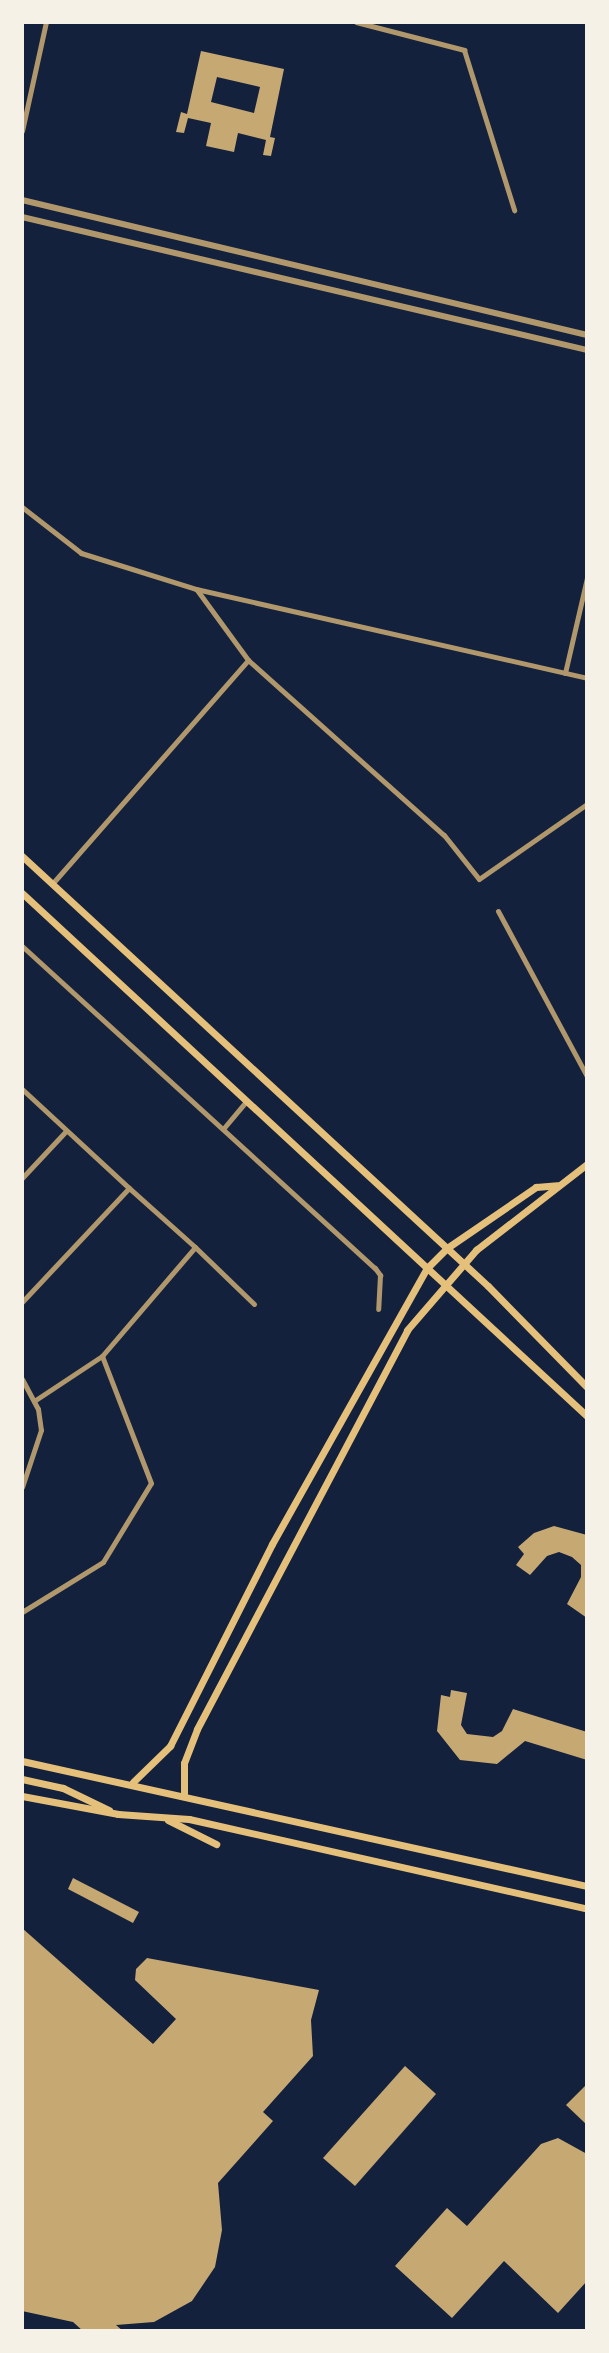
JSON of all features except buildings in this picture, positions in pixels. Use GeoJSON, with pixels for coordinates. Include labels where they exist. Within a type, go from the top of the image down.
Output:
{"type":"FeatureCollection","features":[{"type":"Feature","properties":{"kind":"main road"},"geometry":{"type":"LineString","coordinates":[[22,856],[463,1263],[587,1387]]}},
{"type":"Feature","properties":{"kind":"main road"},"geometry":{"type":"LineString","coordinates":[[22,893],[587,1416]]}},
{"type":"Feature","properties":{"kind":"main road"},"geometry":{"type":"LineString","coordinates":[[184,1793],[186,1755],[368,1398],[407,1330],[443,1283],[463,1263],[587,1164]]}},
{"type":"Feature","properties":{"kind":"main road"},"geometry":{"type":"LineString","coordinates":[[133,1782],[170,1746],[206,1670],[427,1268],[447,1248],[536,1187],[557,1185]]}},
{"type":"Feature","properties":{"kind":"main road"},"geometry":{"type":"LineString","coordinates":[[206,1670],[225,1678]]}},
{"type":"Feature","properties":{"kind":"main road"},"geometry":{"type":"LineString","coordinates":[[22,1761],[184,1793],[587,1886]]}},
{"type":"Feature","properties":{"kind":"main road"},"geometry":{"type":"LineString","coordinates":[[22,1779],[63,1788],[118,1814]]}},
{"type":"Feature","properties":{"kind":"main road"},"geometry":{"type":"LineString","coordinates":[[22,1796],[118,1814],[189,1819],[587,1909]]}},
{"type":"Feature","properties":{"kind":"main road"},"geometry":{"type":"LineString","coordinates":[[157,1817],[216,1844]]}},
{"type":"Feature","properties":{"kind":"street"},"geometry":{"type":"LineString","coordinates":[[22,131],[46,22]]}},
{"type":"Feature","properties":{"kind":"street"},"geometry":{"type":"LineString","coordinates":[[356,22],[464,50],[514,210]]}},
{"type":"Feature","properties":{"kind":"street"},"geometry":{"type":"LineString","coordinates":[[22,200],[587,335]]}},
{"type":"Feature","properties":{"kind":"street"},"geometry":{"type":"LineString","coordinates":[[22,217],[587,350]]}},
{"type":"Feature","properties":{"kind":"street"},"geometry":{"type":"LineString","coordinates":[[22,507],[81,553],[196,589],[587,678]]}},
{"type":"Feature","properties":{"kind":"street"},"geometry":{"type":"LineString","coordinates":[[565,673],[587,578]]}},
{"type":"Feature","properties":{"kind":"street"},"geometry":{"type":"LineString","coordinates":[[196,589],[248,660],[444,835],[479,879],[587,804]]}},
{"type":"Feature","properties":{"kind":"street"},"geometry":{"type":"LineString","coordinates":[[52,884],[248,660]]}},
{"type":"Feature","properties":{"kind":"street"},"geometry":{"type":"LineString","coordinates":[[498,911],[587,1076]]}},
{"type":"Feature","properties":{"kind":"street"},"geometry":{"type":"LineString","coordinates":[[22,946],[375,1268],[380,1275],[378,1309]]}},
{"type":"Feature","properties":{"kind":"street"},"geometry":{"type":"LineString","coordinates":[[22,1089],[254,1304]]}},
{"type":"Feature","properties":{"kind":"street"},"geometry":{"type":"LineString","coordinates":[[223,1129],[246,1102]]}},
{"type":"Feature","properties":{"kind":"street"},"geometry":{"type":"LineString","coordinates":[[22,1178],[66,1131]]}},
{"type":"Feature","properties":{"kind":"street"},"geometry":{"type":"LineString","coordinates":[[22,1302],[129,1188]]}},
{"type":"Feature","properties":{"kind":"street"},"geometry":{"type":"LineString","coordinates":[[34,1401],[102,1356],[195,1247]]}},
{"type":"Feature","properties":{"kind":"street"},"geometry":{"type":"LineString","coordinates":[[22,1612],[103,1562],[149,1488],[150,1480],[102,1356]]}},
{"type":"Feature","properties":{"kind":"street"},"geometry":{"type":"LineString","coordinates":[[22,1379],[34,1401],[41,1430],[22,1487]]}}]}
